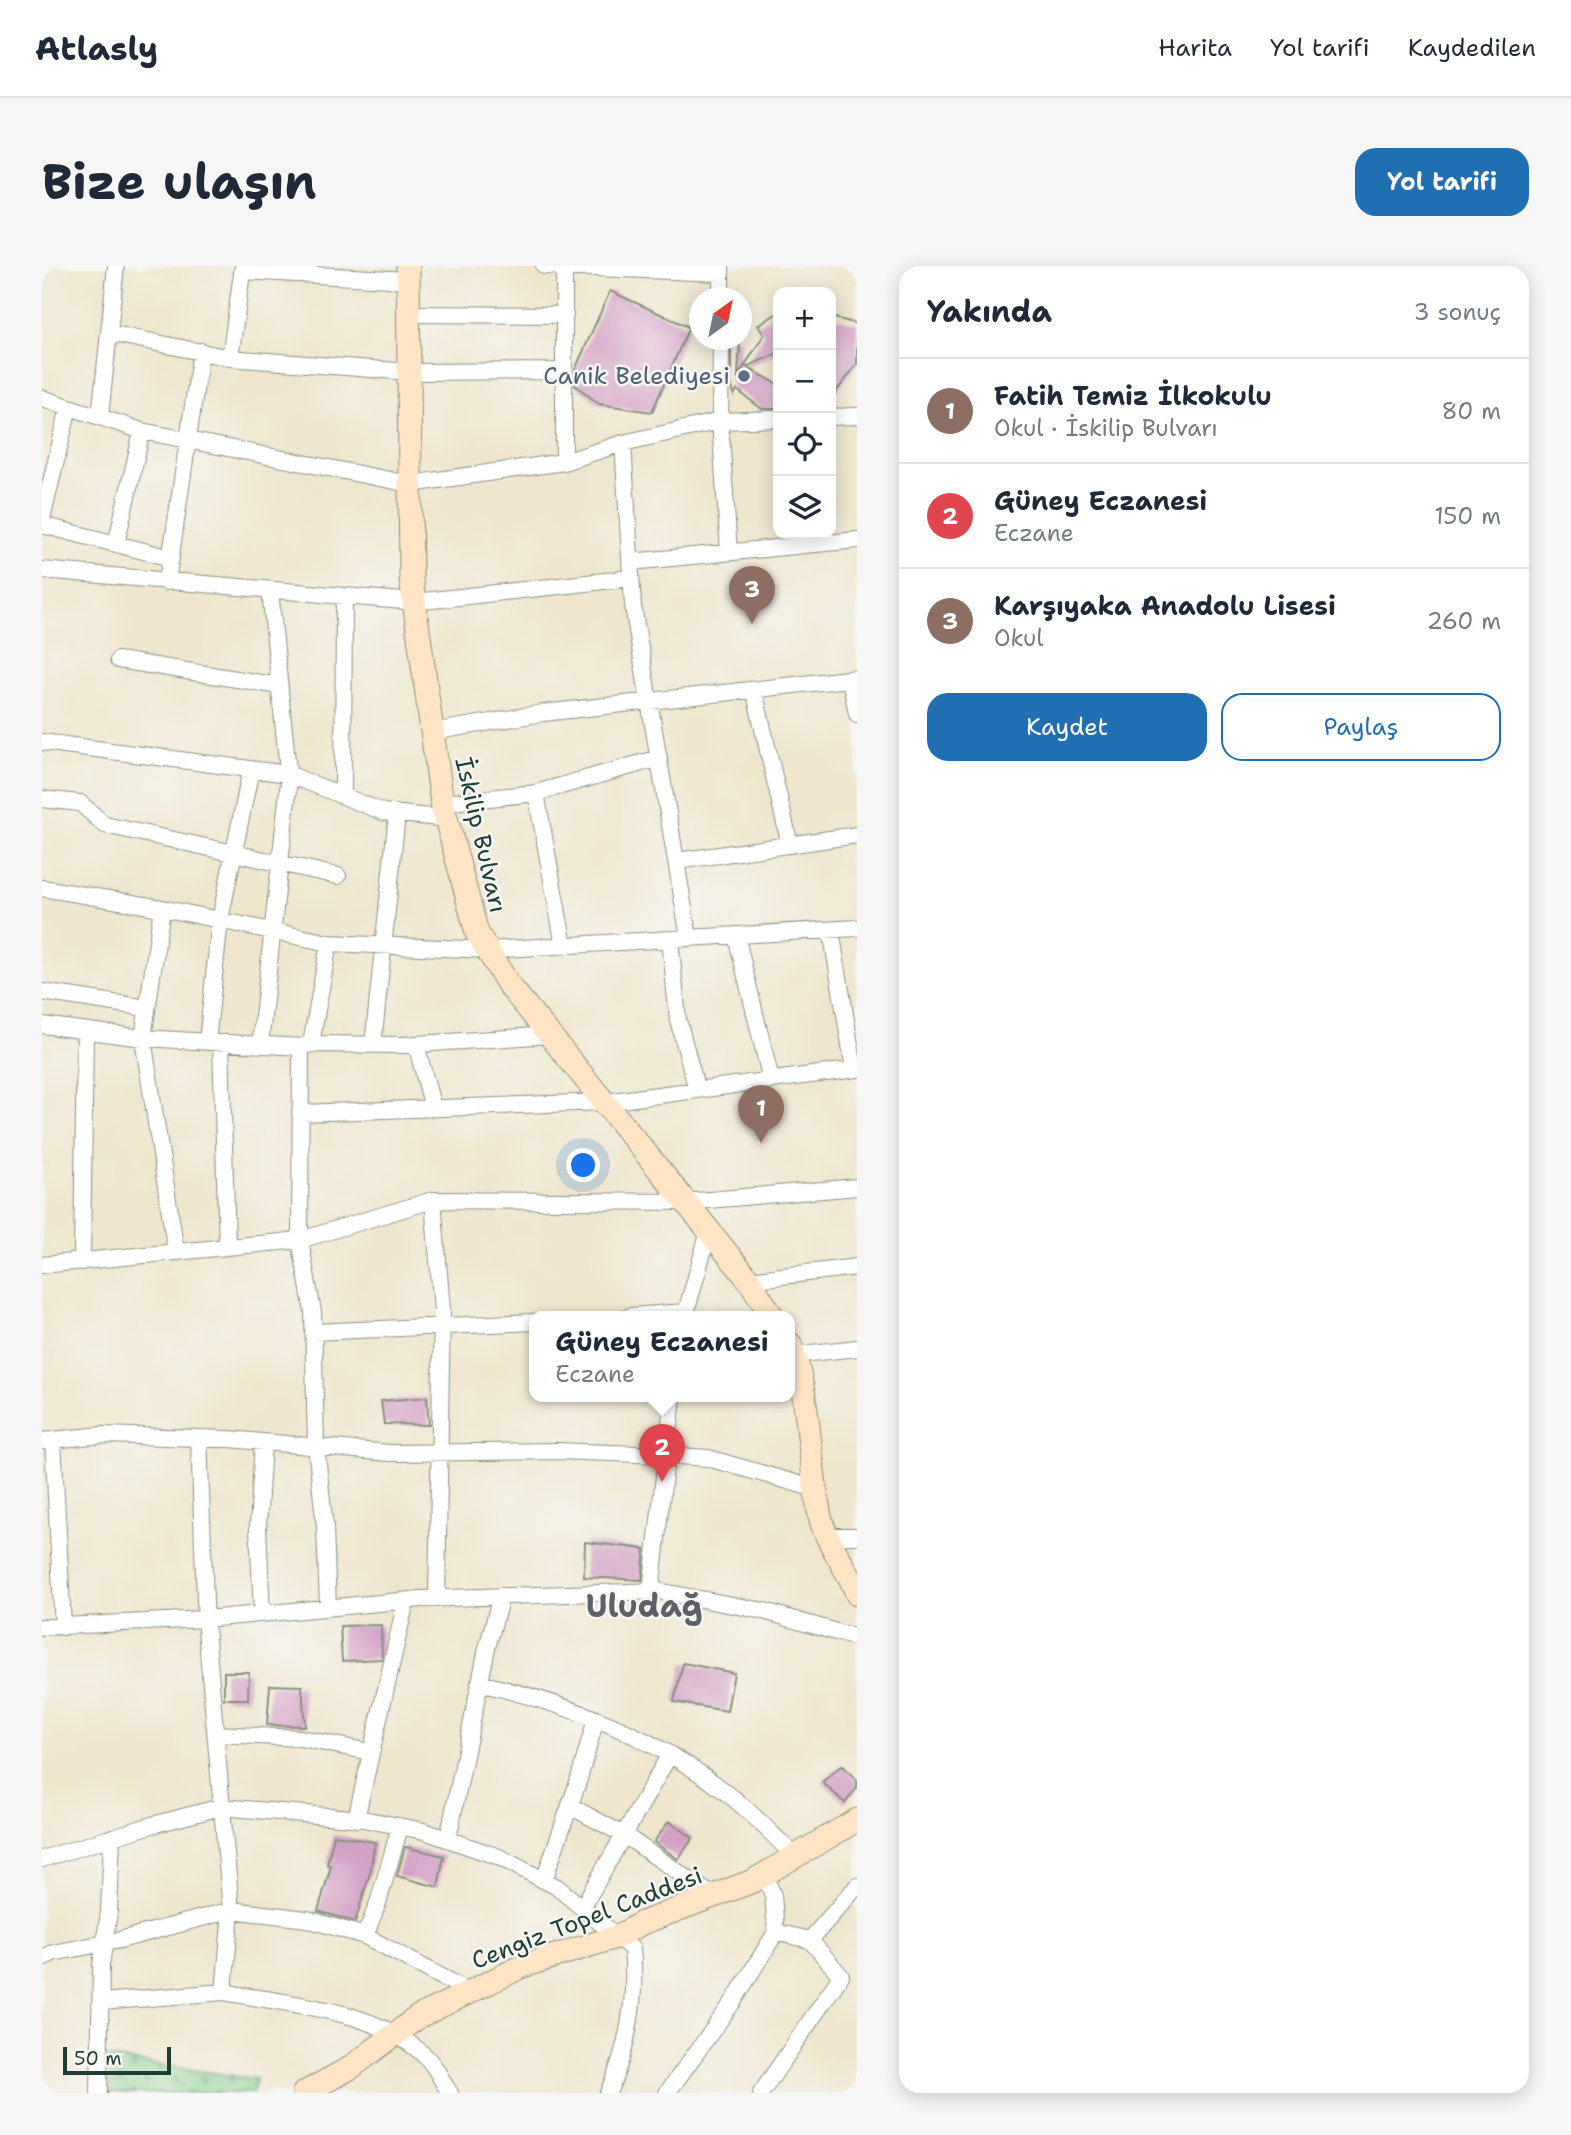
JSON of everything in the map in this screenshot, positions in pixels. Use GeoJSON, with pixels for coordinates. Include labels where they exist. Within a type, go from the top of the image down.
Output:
{"type":"FeatureCollection","features":[{"type":"Feature","properties":{"kind":"main road","name":"İskilip Bulvarı"},"geometry":{"type":"LineString","coordinates":[[411,270],[410,484],[414,602],[444,811],[477,933],[508,984],[709,1231],[769,1311]]}},
{"type":"Feature","properties":{"kind":"main road"},"geometry":{"type":"LineString","coordinates":[[795,1365],[805,1404],[820,1519],[857,1594]]}},
{"type":"Feature","properties":{"kind":"main road","name":"Cengiz Topel Caddesi"},"geometry":{"type":"LineString","coordinates":[[304,2093],[350,2068],[418,2017],[523,1966],[619,1936],[642,1923],[764,1874],[857,1820]]}},
{"type":"Feature","properties":{"kind":"street"},"geometry":{"type":"LineString","coordinates":[[100,417],[116,266]]}},
{"type":"Feature","properties":{"kind":"street"},"geometry":{"type":"LineString","coordinates":[[544,266],[721,270]]}},
{"type":"Feature","properties":{"kind":"street"},"geometry":{"type":"LineString","coordinates":[[564,267],[564,463]]}},
{"type":"Feature","properties":{"kind":"street"},"geometry":{"type":"LineString","coordinates":[[230,358],[242,269],[411,270]]}},
{"type":"Feature","properties":{"kind":"street"},"geometry":{"type":"LineString","coordinates":[[409,314],[565,315]]}},
{"type":"Feature","properties":{"kind":"street"},"geometry":{"type":"LineString","coordinates":[[108,333],[230,358],[410,372],[565,371]]}},
{"type":"Feature","properties":{"kind":"street"},"geometry":{"type":"LineString","coordinates":[[720,350],[720,421],[729,552]]}},
{"type":"Feature","properties":{"kind":"street"},"geometry":{"type":"LineString","coordinates":[[167,582],[201,351]]}},
{"type":"Feature","properties":{"kind":"street"},"geometry":{"type":"LineString","coordinates":[[42,398],[142,431],[410,484],[564,463],[623,443],[720,421],[773,419]]}},
{"type":"Feature","properties":{"kind":"street"},"geometry":{"type":"LineString","coordinates":[[42,519],[69,407]]}},
{"type":"Feature","properties":{"kind":"street"},"geometry":{"type":"LineString","coordinates":[[836,417],[857,416]]}},
{"type":"Feature","properties":{"kind":"street"},"geometry":{"type":"LineString","coordinates":[[116,544],[142,431]]}},
{"type":"Feature","properties":{"kind":"street"},"geometry":{"type":"LineString","coordinates":[[623,443],[633,606],[689,938]]}},
{"type":"Feature","properties":{"kind":"street"},"geometry":{"type":"LineString","coordinates":[[42,525],[172,558]]}},
{"type":"Feature","properties":{"kind":"street"},"geometry":{"type":"LineString","coordinates":[[42,570],[414,602],[631,570],[729,552],[857,540]]}},
{"type":"Feature","properties":{"kind":"street"},"geometry":{"type":"LineString","coordinates":[[260,1045],[282,864],[288,774],[270,590]]}},
{"type":"Feature","properties":{"kind":"street"},"geometry":{"type":"LineString","coordinates":[[344,596],[344,796]]}},
{"type":"Feature","properties":{"kind":"street"},"geometry":{"type":"LineString","coordinates":[[118,660],[279,686]]}},
{"type":"Feature","properties":{"kind":"street"},"geometry":{"type":"LineString","coordinates":[[432,732],[542,713],[853,679],[857,714]]}},
{"type":"Feature","properties":{"kind":"street"},"geometry":{"type":"LineString","coordinates":[[754,690],[790,845]]}},
{"type":"Feature","properties":{"kind":"street"},"geometry":{"type":"LineString","coordinates":[[42,742],[288,774],[383,813],[397,814],[444,811],[536,793],[659,758]]}},
{"type":"Feature","properties":{"kind":"street"},"geometry":{"type":"LineString","coordinates":[[228,1247],[214,1042],[220,920],[251,769]]}},
{"type":"Feature","properties":{"kind":"street"},"geometry":{"type":"LineString","coordinates":[[536,793],[564,946]]}},
{"type":"Feature","properties":{"kind":"street"},"geometry":{"type":"LineString","coordinates":[[42,799],[80,803],[105,825],[338,876]]}},
{"type":"Feature","properties":{"kind":"street"},"geometry":{"type":"LineString","coordinates":[[373,1045],[397,814]]}},
{"type":"Feature","properties":{"kind":"street"},"geometry":{"type":"LineString","coordinates":[[677,861],[857,835]]}},
{"type":"Feature","properties":{"kind":"street"},"geometry":{"type":"LineString","coordinates":[[42,888],[162,908],[329,943],[488,950],[857,928]]}},
{"type":"Feature","properties":{"kind":"street"},"geometry":{"type":"LineString","coordinates":[[162,908],[143,1038],[176,1252]]}},
{"type":"Feature","properties":{"kind":"street"},"geometry":{"type":"LineString","coordinates":[[300,1113],[605,1102],[856,1069],[851,1007],[831,930]]}},
{"type":"Feature","properties":{"kind":"street"},"geometry":{"type":"LineString","coordinates":[[736,935],[771,1080]]}},
{"type":"Feature","properties":{"kind":"street"},"geometry":{"type":"LineString","coordinates":[[670,939],[678,1020],[697,1090]]}},
{"type":"Feature","properties":{"kind":"street"},"geometry":{"type":"LineString","coordinates":[[328,1608],[325,1527],[316,1446],[313,1312],[300,1240],[300,1113],[306,1045],[329,943]]}},
{"type":"Feature","properties":{"kind":"street"},"geometry":{"type":"LineString","coordinates":[[42,992],[147,1008]]}},
{"type":"Feature","properties":{"kind":"street"},"geometry":{"type":"LineString","coordinates":[[42,1025],[143,1038],[260,1045],[416,1044],[550,1035]]}},
{"type":"Feature","properties":{"kind":"street"},"geometry":{"type":"LineString","coordinates":[[82,1262],[85,1031]]}},
{"type":"Feature","properties":{"kind":"street"},"geometry":{"type":"LineString","coordinates":[[416,1044],[433,1108]]}},
{"type":"Feature","properties":{"kind":"street"},"geometry":{"type":"LineString","coordinates":[[42,1265],[300,1240],[433,1200],[685,1202],[857,1187]]}},
{"type":"Feature","properties":{"kind":"street"},"geometry":{"type":"LineString","coordinates":[[433,1200],[442,1328],[437,1599]]}},
{"type":"Feature","properties":{"kind":"street"},"geometry":{"type":"LineString","coordinates":[[686,1311],[709,1231]]}},
{"type":"Feature","properties":{"kind":"street"},"geometry":{"type":"LineString","coordinates":[[748,1280],[857,1267]]}},
{"type":"Feature","properties":{"kind":"street"},"geometry":{"type":"LineString","coordinates":[[313,1332],[529,1322]]}},
{"type":"Feature","properties":{"kind":"street"},"geometry":{"type":"LineString","coordinates":[[795,1349],[857,1348]]}},
{"type":"Feature","properties":{"kind":"street"},"geometry":{"type":"LineString","coordinates":[[651,1591],[664,1455],[672,1402]]}},
{"type":"Feature","properties":{"kind":"street"},"geometry":{"type":"LineString","coordinates":[[63,1627],[47,1440],[103,1435],[263,1442],[390,1453],[556,1451],[664,1455],[708,1458],[816,1489]]}},
{"type":"Feature","properties":{"kind":"street"},"geometry":{"type":"LineString","coordinates":[[199,1438],[206,1619],[231,1910],[224,1992]]}},
{"type":"Feature","properties":{"kind":"street"},"geometry":{"type":"LineString","coordinates":[[262,1614],[258,1527],[263,1442]]}},
{"type":"Feature","properties":{"kind":"street"},"geometry":{"type":"LineString","coordinates":[[830,1536],[857,1536]]}},
{"type":"Feature","properties":{"kind":"street"},"geometry":{"type":"LineString","coordinates":[[42,1627],[206,1619],[437,1599],[651,1591],[764,1611],[857,1638]]}},
{"type":"Feature","properties":{"kind":"street"},"geometry":{"type":"LineString","coordinates":[[447,1839],[500,1596]]}},
{"type":"Feature","properties":{"kind":"street"},"geometry":{"type":"LineString","coordinates":[[356,1819],[406,1601]]}},
{"type":"Feature","properties":{"kind":"street"},"geometry":{"type":"LineString","coordinates":[[479,1683],[544,1698],[628,1731],[670,1754],[729,1794],[795,1856]]}},
{"type":"Feature","properties":{"kind":"street"},"geometry":{"type":"LineString","coordinates":[[544,1880],[596,1719]]}},
{"type":"Feature","properties":{"kind":"street"},"geometry":{"type":"LineString","coordinates":[[216,1734],[300,1738],[370,1752]]}},
{"type":"Feature","properties":{"kind":"street"},"geometry":{"type":"LineString","coordinates":[[582,1908],[670,1754]]}},
{"type":"Feature","properties":{"kind":"street"},"geometry":{"type":"LineString","coordinates":[[570,1806],[624,1835],[713,1896]]}},
{"type":"Feature","properties":{"kind":"street"},"geometry":{"type":"LineString","coordinates":[[42,1860],[112,1837],[221,1807],[356,1819],[400,1826],[499,1857],[544,1880],[619,1936],[632,1950],[635,1983],[626,2036],[608,2093]]}},
{"type":"Feature","properties":{"kind":"street"},"geometry":{"type":"LineString","coordinates":[[365,1936],[378,1903],[400,1826]]}},
{"type":"Feature","properties":{"kind":"street"},"geometry":{"type":"LineString","coordinates":[[99,2093],[101,1965],[112,1837]]}},
{"type":"Feature","properties":{"kind":"street"},"geometry":{"type":"LineString","coordinates":[[667,2093],[733,2003],[776,1932],[773,1895],[764,1874]]}},
{"type":"Feature","properties":{"kind":"street"},"geometry":{"type":"LineString","coordinates":[[810,1940],[857,1886]]}},
{"type":"Feature","properties":{"kind":"street"},"geometry":{"type":"LineString","coordinates":[[42,1958],[53,1953],[231,1910],[307,1919],[365,1936],[470,1992]]}},
{"type":"Feature","properties":{"kind":"street"},"geometry":{"type":"LineString","coordinates":[[761,2093],[841,1976],[810,1940],[776,1932]]}},
{"type":"Feature","properties":{"kind":"street"},"geometry":{"type":"LineString","coordinates":[[101,2002],[224,1992],[333,2010],[394,2035],[427,2057],[450,2093]]}},
{"type":"Feature","properties":{"kind":"green space"},"geometry":{"type":"Polygon","coordinates":[[[109,2058],[256,2079],[253,2093],[111,2093],[109,2058]]]}},
{"type":"Feature","properties":{"kind":"building"},"geometry":{"type":"Polygon","coordinates":[[[610,291],[689,327],[652,412],[599,404],[575,385],[575,370],[610,291]]]}},
{"type":"Feature","properties":{"kind":"building","name":"Canik Belediyesi"},"geometry":{"type":"Polygon","coordinates":[[[773,316],[773,355],[746,367],[773,381],[773,409],[762,409],[737,390],[734,395],[731,383],[731,350],[739,350],[738,376],[764,335],[758,325],[773,316]]]}},
{"type":"Feature","properties":{"kind":"building"},"geometry":{"type":"Polygon","coordinates":[[[836,318],[857,324],[857,364],[836,392],[836,318]]]}},
{"type":"Feature","properties":{"kind":"building"},"geometry":{"type":"Polygon","coordinates":[[[427,1397],[429,1425],[384,1424],[381,1401],[427,1397]]]}},
{"type":"Feature","properties":{"kind":"building"},"geometry":{"type":"Polygon","coordinates":[[[585,1542],[645,1549],[642,1580],[584,1577],[585,1542]]]}},
{"type":"Feature","properties":{"kind":"building"},"geometry":{"type":"Polygon","coordinates":[[[381,1625],[382,1659],[342,1661],[340,1626],[381,1625]]]}},
{"type":"Feature","properties":{"kind":"building"},"geometry":{"type":"Polygon","coordinates":[[[683,1663],[734,1673],[727,1711],[674,1702],[683,1663]]]}},
{"type":"Feature","properties":{"kind":"building"},"geometry":{"type":"Polygon","coordinates":[[[224,1672],[249,1672],[248,1699],[224,1699],[224,1672]]]}},
{"type":"Feature","properties":{"kind":"building"},"geometry":{"type":"Polygon","coordinates":[[[270,1685],[302,1686],[305,1726],[267,1725],[270,1685]]]}},
{"type":"Feature","properties":{"kind":"building"},"geometry":{"type":"Polygon","coordinates":[[[842,1765],[857,1780],[857,1788],[845,1803],[822,1782],[842,1765]]]}},
{"type":"Feature","properties":{"kind":"building"},"geometry":{"type":"Polygon","coordinates":[[[669,1821],[693,1838],[678,1859],[654,1842],[669,1821]]]}},
{"type":"Feature","properties":{"kind":"building"},"geometry":{"type":"Polygon","coordinates":[[[334,1835],[375,1842],[370,1873],[355,1922],[318,1911],[331,1866],[327,1865],[334,1835]]]}},
{"type":"Feature","properties":{"kind":"building"},"geometry":{"type":"Polygon","coordinates":[[[405,1847],[444,1856],[438,1887],[397,1876],[405,1847]]]}},
{"type":"Feature","properties":{"kind":"place","name":"Canik Belediyesi"},"geometry":{"type":"Point","coordinates":[744,376]}},
{"type":"Feature","properties":{"kind":"place","name":"Karşıyaka Anadolu Lisesi"},"geometry":{"type":"Point","coordinates":[752,624]}},
{"type":"Feature","properties":{"kind":"place","name":"Fatih Temiz İlkokulu"},"geometry":{"type":"Point","coordinates":[761,1143]}},
{"type":"Feature","properties":{"kind":"place","name":"Güney Eczanesi"},"geometry":{"type":"Point","coordinates":[662,1482]}},
{"type":"Feature","properties":{"kind":"district","name":"Uludağ"},"geometry":{"type":"Point","coordinates":[644,1605]}}]}
